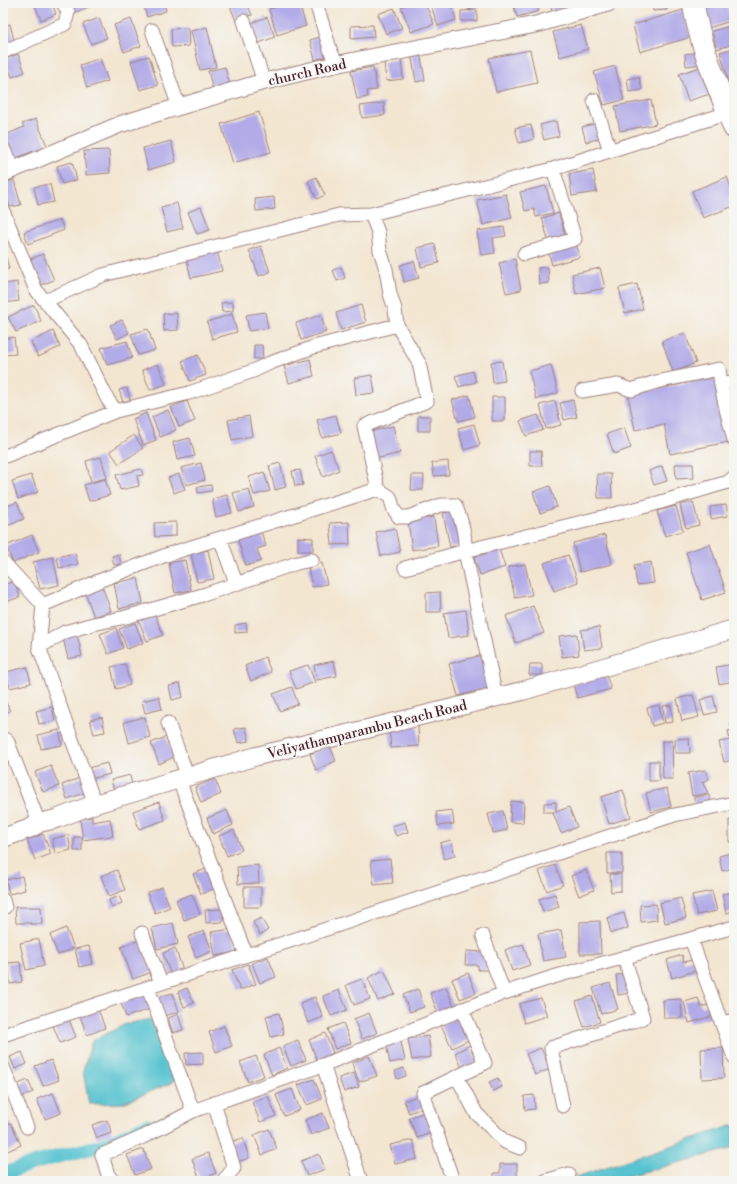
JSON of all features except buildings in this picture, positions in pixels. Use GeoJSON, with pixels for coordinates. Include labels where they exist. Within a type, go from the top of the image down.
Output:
{"type":"FeatureCollection","features":[{"type":"Feature","properties":{"kind":"main road"},"geometry":{"type":"LineString","coordinates":[[693,3],[696,19],[711,70],[732,117]]}},
{"type":"Feature","properties":{"kind":"main road","name":"Veliyathamparambu Beach Road"},"geometry":{"type":"LineString","coordinates":[[3,838],[31,828],[38,823],[56,819],[95,804],[257,756],[522,691],[734,629]]}},
{"type":"Feature","properties":{"kind":"street"},"geometry":{"type":"LineString","coordinates":[[3,52],[65,24],[68,12],[63,3]]}},
{"type":"Feature","properties":{"kind":"street"},"geometry":{"type":"LineString","coordinates":[[316,3],[331,52],[337,64]]}},
{"type":"Feature","properties":{"kind":"street","name":"church Road"},"geometry":{"type":"LineString","coordinates":[[3,148],[8,171],[121,124],[264,82],[337,64],[538,24],[610,3]]}},
{"type":"Feature","properties":{"kind":"street"},"geometry":{"type":"LineString","coordinates":[[244,21],[264,82]]}},
{"type":"Feature","properties":{"kind":"street"},"geometry":{"type":"LineString","coordinates":[[152,30],[179,107]]}},
{"type":"Feature","properties":{"kind":"street"},"geometry":{"type":"LineString","coordinates":[[594,100],[610,151]]}},
{"type":"Feature","properties":{"kind":"street"},"geometry":{"type":"LineString","coordinates":[[45,301],[102,275],[340,215],[372,214],[553,169],[610,151],[732,117]]}},
{"type":"Feature","properties":{"kind":"street"},"geometry":{"type":"LineString","coordinates":[[524,254],[575,239],[553,169]]}},
{"type":"Feature","properties":{"kind":"street"},"geometry":{"type":"LineString","coordinates":[[3,211],[36,290],[81,344],[108,400],[116,411]]}},
{"type":"Feature","properties":{"kind":"street"},"geometry":{"type":"LineString","coordinates":[[372,214],[378,232],[380,250],[386,269],[397,324],[419,363],[427,401],[364,426],[378,489],[390,497],[398,517],[408,517],[441,504],[455,505],[462,519],[466,539],[465,551],[496,697]]}},
{"type":"Feature","properties":{"kind":"street"},"geometry":{"type":"LineString","coordinates":[[3,457],[116,411],[189,393],[253,371],[270,363],[314,347],[397,324]]}},
{"type":"Feature","properties":{"kind":"street"},"geometry":{"type":"LineString","coordinates":[[582,391],[618,385],[631,390],[656,382],[720,369],[721,385],[734,440]]}},
{"type":"Feature","properties":{"kind":"street"},"geometry":{"type":"LineString","coordinates":[[721,385],[734,381]]}},
{"type":"Feature","properties":{"kind":"street"},"geometry":{"type":"LineString","coordinates":[[405,568],[465,551],[651,504],[728,482],[734,477]]}},
{"type":"Feature","properties":{"kind":"street"},"geometry":{"type":"LineString","coordinates":[[43,604],[166,555],[378,489]]}},
{"type":"Feature","properties":{"kind":"street"},"geometry":{"type":"LineString","coordinates":[[220,538],[236,583]]}},
{"type":"Feature","properties":{"kind":"street"},"geometry":{"type":"LineString","coordinates":[[39,647],[65,632],[126,617],[206,594],[297,563],[312,560]]}},
{"type":"Feature","properties":{"kind":"street"},"geometry":{"type":"LineString","coordinates":[[6,568],[43,604]]}},
{"type":"Feature","properties":{"kind":"street"},"geometry":{"type":"LineString","coordinates":[[43,604],[39,647],[95,804]]}},
{"type":"Feature","properties":{"kind":"street"},"geometry":{"type":"LineString","coordinates":[[168,723],[183,778],[246,956]]}},
{"type":"Feature","properties":{"kind":"street"},"geometry":{"type":"LineString","coordinates":[[7,740],[38,823]]}},
{"type":"Feature","properties":{"kind":"street"},"geometry":{"type":"LineString","coordinates":[[3,1035],[674,815],[734,803]]}},
{"type":"Feature","properties":{"kind":"street"},"geometry":{"type":"LineString","coordinates":[[113,1181],[108,1175],[102,1155],[143,1137],[193,1111],[214,1102],[324,1065],[504,993],[554,977],[734,927]]}},
{"type":"Feature","properties":{"kind":"street"},"geometry":{"type":"LineString","coordinates":[[142,933],[161,983]]}},
{"type":"Feature","properties":{"kind":"street"},"geometry":{"type":"LineString","coordinates":[[483,936],[504,993]]}},
{"type":"Feature","properties":{"kind":"street"},"geometry":{"type":"LineString","coordinates":[[691,939],[728,1022],[734,1057]]}},
{"type":"Feature","properties":{"kind":"street"},"geometry":{"type":"LineString","coordinates":[[563,1106],[552,1048],[643,1018],[624,957]]}},
{"type":"Feature","properties":{"kind":"street"},"geometry":{"type":"LineString","coordinates":[[148,988],[193,1111]]}},
{"type":"Feature","properties":{"kind":"street"},"geometry":{"type":"LineString","coordinates":[[451,1175],[423,1093],[486,1063],[462,1009]]}},
{"type":"Feature","properties":{"kind":"street"},"geometry":{"type":"LineString","coordinates":[[324,1065],[361,1181]]}},
{"type":"Feature","properties":{"kind":"street"},"geometry":{"type":"LineString","coordinates":[[3,1067],[27,1127]]}},
{"type":"Feature","properties":{"kind":"street"},"geometry":{"type":"LineString","coordinates":[[457,1077],[476,1113],[505,1142],[520,1148]]}},
{"type":"Feature","properties":{"kind":"street"},"geometry":{"type":"LineString","coordinates":[[214,1102],[234,1168],[223,1181]]}},
{"type":"Feature","properties":{"kind":"street"},"geometry":{"type":"LineString","coordinates":[[545,1181],[569,1174]]}},
{"type":"Feature","properties":{"kind":"water"},"geometry":{"type":"Polygon","coordinates":[[[151,1019],[179,1075],[171,1083],[123,1103],[89,1104],[83,1071],[92,1041],[126,1024],[151,1019]]]}},
{"type":"Feature","properties":{"kind":"water"},"geometry":{"type":"Polygon","coordinates":[[[734,1125],[734,1148],[609,1181],[564,1181],[734,1125]]]}},
{"type":"Feature","properties":{"kind":"waterway"},"geometry":{"type":"LineString","coordinates":[[3,1174],[34,1163],[103,1145],[148,1125]]}}]}
